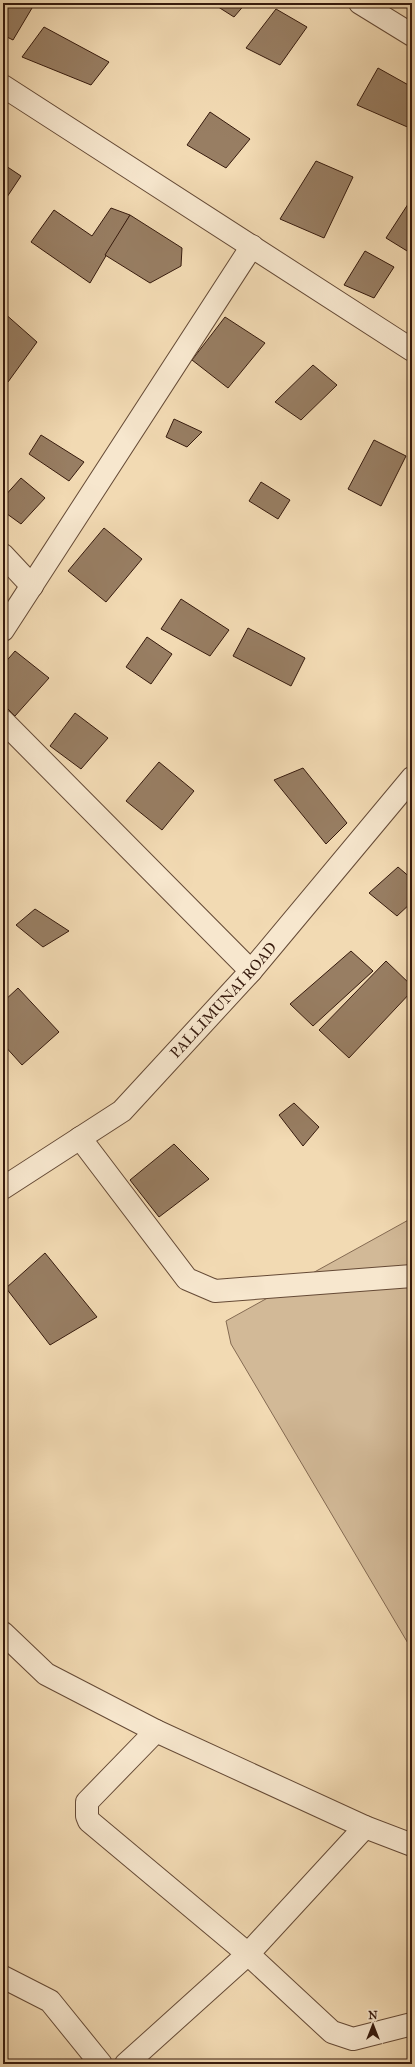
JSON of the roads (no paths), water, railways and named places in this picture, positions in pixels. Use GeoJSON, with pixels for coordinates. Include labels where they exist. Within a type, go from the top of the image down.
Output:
{"type":"FeatureCollection","features":[{"type":"Feature","properties":{"kind":"street"},"geometry":{"type":"LineString","coordinates":[[360,3],[412,35]]}},
{"type":"Feature","properties":{"kind":"street"},"geometry":{"type":"LineString","coordinates":[[3,86],[412,350]]}},
{"type":"Feature","properties":{"kind":"street"},"geometry":{"type":"LineString","coordinates":[[3,630],[252,246]]}},
{"type":"Feature","properties":{"kind":"street"},"geometry":{"type":"LineString","coordinates":[[3,555],[32,586]]}},
{"type":"Feature","properties":{"kind":"street"},"geometry":{"type":"LineString","coordinates":[[3,721],[251,971]]}},
{"type":"Feature","properties":{"kind":"street","name":"PALLIMUNAI ROAD"},"geometry":{"type":"LineString","coordinates":[[3,1188],[122,1111],[251,971],[412,778]]}},
{"type":"Feature","properties":{"kind":"street"},"geometry":{"type":"LineString","coordinates":[[80,1138],[187,1280],[215,1291],[412,1276]]}},
{"type":"Feature","properties":{"kind":"street"},"geometry":{"type":"LineString","coordinates":[[3,1633],[46,1674],[156,1731],[365,1827],[412,1846]]}},
{"type":"Feature","properties":{"kind":"street"},"geometry":{"type":"LineString","coordinates":[[156,1731],[87,1802],[89,1821],[248,1954],[332,2032],[353,2040],[412,2024]]}},
{"type":"Feature","properties":{"kind":"street"},"geometry":{"type":"LineString","coordinates":[[126,2064],[248,1954],[365,1827]]}},
{"type":"Feature","properties":{"kind":"street"},"geometry":{"type":"LineString","coordinates":[[3,1977],[50,2001],[101,2064]]}}]}
